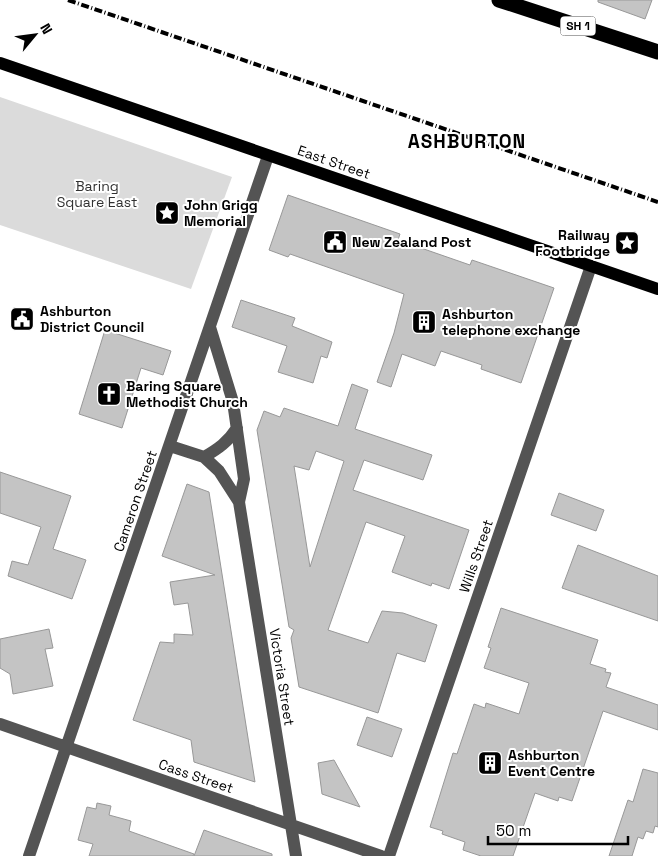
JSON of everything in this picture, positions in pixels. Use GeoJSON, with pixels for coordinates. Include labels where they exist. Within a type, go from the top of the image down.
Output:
{"type":"FeatureCollection","features":[{"type":"Feature","properties":{"kind":"highway","name":"SH 1"},"geometry":{"type":"LineString","coordinates":[[499,0],[658,52]]}},
{"type":"Feature","properties":{"kind":"main road","name":"East Street"},"geometry":{"type":"LineString","coordinates":[[0,64],[658,289]]}},
{"type":"Feature","properties":{"kind":"street","name":"Cameron Street"},"geometry":{"type":"LineString","coordinates":[[29,856],[268,156]]}},
{"type":"Feature","properties":{"kind":"street","name":"Wills Street"},"geometry":{"type":"LineString","coordinates":[[389,856],[591,266]]}},
{"type":"Feature","properties":{"kind":"street","name":"Victoria Street"},"geometry":{"type":"LineString","coordinates":[[210,327],[233,402],[244,479],[239,502],[296,856]]}},
{"type":"Feature","properties":{"kind":"street"},"geometry":{"type":"LineString","coordinates":[[204,457],[224,444],[237,428]]}},
{"type":"Feature","properties":{"kind":"street","name":"Victoria Street"},"geometry":{"type":"LineString","coordinates":[[170,446],[204,457],[219,471],[239,502]]}},
{"type":"Feature","properties":{"kind":"street","name":"Cass Street"},"geometry":{"type":"LineString","coordinates":[[0,724],[382,856]]}},
{"type":"Feature","properties":{"kind":"green space","name":"Baring Square East"},"geometry":{"type":"Polygon","coordinates":[[[0,97],[232,177],[191,289],[0,225],[0,97]]]}},
{"type":"Feature","properties":{"kind":"building"},"geometry":{"type":"Polygon","coordinates":[[[598,0],[652,0],[645,19],[598,2],[598,0]]]}},
{"type":"Feature","properties":{"kind":"building"},"geometry":{"type":"Polygon","coordinates":[[[288,195],[400,234],[398,240],[470,265],[472,260],[554,288],[521,383],[481,369],[482,365],[441,351],[435,366],[402,354],[391,387],[377,382],[394,333],[404,294],[290,254],[288,257],[269,250],[288,195]]]}},
{"type":"Feature","properties":{"kind":"building"},"geometry":{"type":"Polygon","coordinates":[[[241,300],[295,318],[292,326],[332,342],[327,358],[321,356],[313,383],[278,372],[287,346],[232,327],[241,300]]]}},
{"type":"Feature","properties":{"kind":"building","name":"Baring Square Methodist Church"},"geometry":{"type":"Polygon","coordinates":[[[105,330],[171,351],[163,375],[141,368],[122,428],[79,414],[105,330]]]}},
{"type":"Feature","properties":{"kind":"building"},"geometry":{"type":"Polygon","coordinates":[[[352,384],[368,390],[355,429],[432,455],[423,480],[364,460],[353,490],[469,530],[449,589],[432,583],[431,586],[392,572],[405,536],[366,522],[328,630],[368,643],[382,611],[403,613],[437,625],[425,662],[397,653],[378,713],[299,687],[291,638],[294,630],[289,627],[257,430],[264,411],[280,417],[284,408],[338,426],[352,384]],[[316,451],[309,470],[294,466],[310,567],[344,461],[316,451]]]}},
{"type":"Feature","properties":{"kind":"building"},"geometry":{"type":"Polygon","coordinates":[[[0,472],[71,496],[53,549],[86,560],[72,599],[8,576],[12,561],[28,565],[41,527],[0,513],[0,472]]]}},
{"type":"Feature","properties":{"kind":"building"},"geometry":{"type":"Polygon","coordinates":[[[187,484],[209,492],[255,782],[194,762],[191,740],[133,720],[160,642],[174,643],[174,634],[193,635],[188,603],[174,605],[170,582],[215,575],[162,556],[187,484]]]}},
{"type":"Feature","properties":{"kind":"building"},"geometry":{"type":"Polygon","coordinates":[[[559,493],[604,510],[596,531],[551,515],[559,493]]]}},
{"type":"Feature","properties":{"kind":"building"},"geometry":{"type":"Polygon","coordinates":[[[578,545],[658,576],[658,621],[562,588],[578,545]]]}},
{"type":"Feature","properties":{"kind":"building"},"geometry":{"type":"Polygon","coordinates":[[[501,608],[598,640],[590,664],[606,669],[605,672],[611,673],[606,687],[658,705],[658,730],[603,711],[572,801],[559,797],[558,801],[535,793],[513,856],[481,856],[463,850],[465,842],[442,834],[443,831],[430,827],[453,753],[457,754],[474,704],[485,708],[486,703],[519,714],[529,683],[484,668],[491,648],[488,647],[501,608]]]}},
{"type":"Feature","properties":{"kind":"building"},"geometry":{"type":"Polygon","coordinates":[[[49,629],[53,648],[45,649],[53,686],[13,694],[10,674],[0,668],[0,639],[49,629]]]}},
{"type":"Feature","properties":{"kind":"building"},"geometry":{"type":"Polygon","coordinates":[[[367,717],[402,729],[392,757],[357,745],[367,717]]]}},
{"type":"Feature","properties":{"kind":"building"},"geometry":{"type":"Polygon","coordinates":[[[334,760],[360,807],[322,794],[318,763],[334,760]]]}},
{"type":"Feature","properties":{"kind":"building"},"geometry":{"type":"Polygon","coordinates":[[[643,769],[658,773],[658,827],[655,826],[653,833],[646,831],[643,839],[638,837],[632,856],[609,856],[628,800],[633,802],[643,769]]]}},
{"type":"Feature","properties":{"kind":"building"},"geometry":{"type":"Polygon","coordinates":[[[97,803],[111,806],[109,815],[131,821],[129,831],[194,854],[193,856],[89,856],[93,844],[78,840],[87,807],[96,809],[97,803]]]}},
{"type":"Feature","properties":{"kind":"building"},"geometry":{"type":"Polygon","coordinates":[[[204,830],[272,854],[272,856],[194,856],[204,830]]]}},
{"type":"Feature","properties":{"kind":"railway"},"geometry":{"type":"LineString","coordinates":[[68,0],[658,202]]}},
{"type":"Feature","properties":{"kind":"place","name":"John Grigg Memorial"},"geometry":{"type":"Point","coordinates":[167,213]}},
{"type":"Feature","properties":{"kind":"place","name":"New Zealand Post"},"geometry":{"type":"Point","coordinates":[335,242]}},
{"type":"Feature","properties":{"kind":"place","name":"Railway Footbridge"},"geometry":{"type":"Point","coordinates":[627,243]}},
{"type":"Feature","properties":{"kind":"place","name":"Ashburton District Council"},"geometry":{"type":"Point","coordinates":[22,319]}},
{"type":"Feature","properties":{"kind":"place","name":"Ashburton telephone exchange"},"geometry":{"type":"Point","coordinates":[424,322]}},
{"type":"Feature","properties":{"kind":"place","name":"Baring Square Methodist Church"},"geometry":{"type":"Point","coordinates":[109,394]}},
{"type":"Feature","properties":{"kind":"place","name":"Ashburton Event Centre"},"geometry":{"type":"Point","coordinates":[490,763]}},
{"type":"Feature","properties":{"kind":"district","name":"ASHBURTON"},"geometry":{"type":"Point","coordinates":[467,141]}}]}
